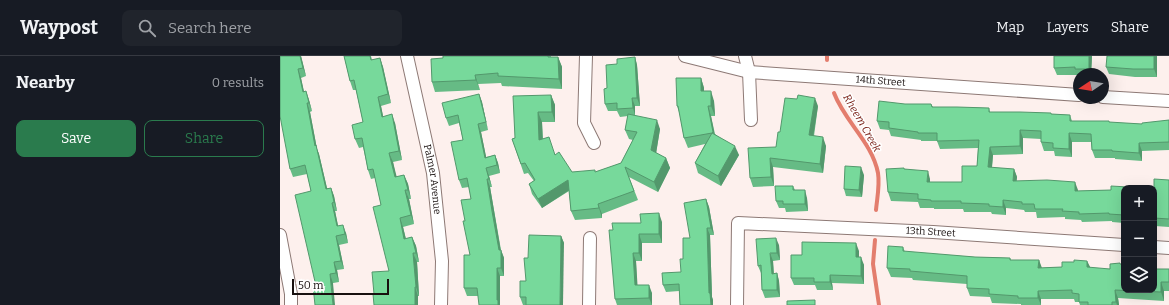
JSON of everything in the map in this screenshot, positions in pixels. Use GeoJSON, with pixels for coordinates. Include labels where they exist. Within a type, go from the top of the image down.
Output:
{"type":"FeatureCollection","features":[{"type":"Feature","properties":{"kind":"street","name":"Palmer Avenue"},"geometry":{"type":"LineString","coordinates":[[407,56],[433,173],[442,261],[441,305]]}},
{"type":"Feature","properties":{"kind":"street"},"geometry":{"type":"LineString","coordinates":[[586,56],[584,123],[594,143]]}},
{"type":"Feature","properties":{"kind":"street","name":"14th Street"},"geometry":{"type":"LineString","coordinates":[[685,56],[749,72],[1073,95]]}},
{"type":"Feature","properties":{"kind":"street"},"geometry":{"type":"LineString","coordinates":[[745,56],[749,72],[752,120]]}},
{"type":"Feature","properties":{"kind":"street"},"geometry":{"type":"LineString","coordinates":[[1109,97],[1169,101]]}},
{"type":"Feature","properties":{"kind":"street","name":"13th Street"},"geometry":{"type":"LineString","coordinates":[[737,305],[738,223],[933,232],[1121,245]]}},
{"type":"Feature","properties":{"kind":"street"},"geometry":{"type":"LineString","coordinates":[[280,235],[291,294],[291,305]]}},
{"type":"Feature","properties":{"kind":"street"},"geometry":{"type":"LineString","coordinates":[[589,305],[590,238]]}},
{"type":"Feature","properties":{"kind":"street"},"geometry":{"type":"LineString","coordinates":[[1157,247],[1169,248]]}},
{"type":"Feature","properties":{"kind":"building"},"geometry":{"type":"Polygon","coordinates":[[[280,56],[300,56],[303,68],[298,69],[303,92],[306,91],[309,103],[307,103],[315,146],[316,145],[326,189],[331,188],[334,202],[332,203],[337,226],[343,225],[345,234],[336,236],[341,261],[334,262],[336,273],[330,274],[333,305],[315,305],[313,286],[316,286],[295,195],[311,191],[305,165],[290,169],[280,116],[280,56]]]}},
{"type":"Feature","properties":{"kind":"building"},"geometry":{"type":"Polygon","coordinates":[[[344,56],[370,56],[371,60],[380,58],[388,94],[378,97],[382,117],[392,114],[399,151],[389,153],[395,177],[404,175],[408,190],[405,190],[411,215],[400,218],[404,239],[412,237],[416,253],[413,253],[416,287],[415,305],[374,305],[372,272],[389,271],[373,207],[381,205],[373,169],[368,170],[362,138],[355,139],[352,125],[363,122],[354,80],[350,81],[344,56]]]}},
{"type":"Feature","properties":{"kind":"building"},"geometry":{"type":"Polygon","coordinates":[[[443,56],[558,57],[559,79],[498,76],[498,73],[475,75],[476,80],[432,82],[431,59],[443,58],[443,56]]]}},
{"type":"Feature","properties":{"kind":"building"},"geometry":{"type":"Polygon","coordinates":[[[1054,56],[1089,56],[1089,68],[1054,68],[1054,56]]]}},
{"type":"Feature","properties":{"kind":"building"},"geometry":{"type":"Polygon","coordinates":[[[1107,56],[1154,56],[1154,69],[1106,67],[1107,56]]]}},
{"type":"Feature","properties":{"kind":"building"},"geometry":{"type":"Polygon","coordinates":[[[635,57],[637,98],[632,98],[633,108],[617,109],[617,103],[605,104],[604,89],[607,88],[606,65],[617,64],[617,59],[635,57]]]}},
{"type":"Feature","properties":{"kind":"building"},"geometry":{"type":"Polygon","coordinates":[[[676,78],[701,78],[701,91],[711,91],[711,106],[708,106],[712,133],[684,138],[677,106],[676,78]]]}},
{"type":"Feature","properties":{"kind":"building"},"geometry":{"type":"Polygon","coordinates":[[[479,94],[486,122],[478,124],[485,158],[495,155],[497,165],[486,168],[489,179],[487,179],[499,250],[501,250],[501,268],[497,268],[498,305],[479,305],[477,288],[464,288],[464,255],[470,255],[463,221],[465,221],[461,200],[471,199],[467,178],[459,180],[451,142],[463,140],[458,115],[446,118],[442,103],[479,94]]]}},
{"type":"Feature","properties":{"kind":"building"},"geometry":{"type":"Polygon","coordinates":[[[551,95],[552,112],[538,112],[539,140],[549,137],[555,155],[559,152],[572,172],[595,170],[595,172],[621,163],[637,132],[625,130],[628,114],[657,120],[651,150],[666,158],[654,182],[625,167],[634,191],[598,204],[599,208],[571,211],[568,180],[538,199],[529,184],[535,180],[525,163],[521,164],[512,139],[515,138],[513,96],[551,95]]]}},
{"type":"Feature","properties":{"kind":"building"},"geometry":{"type":"Polygon","coordinates":[[[798,95],[815,98],[809,135],[823,137],[820,164],[770,158],[771,177],[750,178],[748,148],[776,147],[778,132],[780,132],[785,98],[797,99],[798,95]]]}},
{"type":"Feature","properties":{"kind":"building"},"geometry":{"type":"Polygon","coordinates":[[[879,101],[905,104],[931,104],[932,107],[989,108],[989,112],[1051,113],[1070,115],[1070,121],[1109,121],[1142,124],[1169,120],[1169,142],[1139,143],[1139,153],[1112,150],[1092,150],[1091,134],[1069,133],[1069,149],[1053,148],[1053,143],[1041,142],[1041,131],[1020,130],[1020,146],[990,147],[988,167],[1014,169],[1013,181],[1047,180],[1075,182],[1075,191],[1111,190],[1111,186],[1121,187],[1121,215],[1109,213],[1079,214],[1079,212],[1062,211],[1063,209],[1035,209],[1034,204],[1022,204],[1022,202],[1003,200],[1003,207],[989,206],[989,204],[961,203],[961,201],[931,201],[918,199],[918,194],[888,192],[886,169],[904,168],[928,171],[927,182],[962,182],[962,166],[977,166],[979,140],[937,141],[937,133],[918,133],[889,128],[889,122],[877,121],[879,101]]]}},
{"type":"Feature","properties":{"kind":"building"},"geometry":{"type":"Polygon","coordinates":[[[712,133],[735,146],[718,176],[695,163],[712,133]]]}},
{"type":"Feature","properties":{"kind":"building"},"geometry":{"type":"Polygon","coordinates":[[[845,166],[861,167],[859,190],[844,189],[845,166]]]}},
{"type":"Feature","properties":{"kind":"building"},"geometry":{"type":"Polygon","coordinates":[[[1154,179],[1169,180],[1169,219],[1157,218],[1157,185],[1154,185],[1154,179]]]}},
{"type":"Feature","properties":{"kind":"building"},"geometry":{"type":"Polygon","coordinates":[[[775,186],[793,186],[793,190],[805,190],[805,204],[783,204],[783,201],[776,201],[775,186]]]}},
{"type":"Feature","properties":{"kind":"building"},"geometry":{"type":"Polygon","coordinates":[[[706,199],[711,228],[707,228],[709,293],[711,305],[680,305],[679,284],[663,285],[662,273],[681,272],[680,259],[683,259],[683,238],[690,238],[684,203],[706,199]]]}},
{"type":"Feature","properties":{"kind":"building"},"geometry":{"type":"Polygon","coordinates":[[[659,213],[659,234],[639,234],[639,253],[633,253],[635,285],[649,285],[649,298],[615,299],[609,230],[613,230],[612,223],[641,223],[640,214],[659,213]]]}},
{"type":"Feature","properties":{"kind":"building"},"geometry":{"type":"Polygon","coordinates":[[[529,235],[561,236],[560,305],[526,305],[526,297],[520,297],[520,281],[526,281],[524,258],[528,258],[529,235]]]}},
{"type":"Feature","properties":{"kind":"building"},"geometry":{"type":"Polygon","coordinates":[[[776,238],[777,253],[770,253],[772,274],[777,273],[777,290],[762,290],[761,265],[758,266],[756,239],[776,238]]]}},
{"type":"Feature","properties":{"kind":"building"},"geometry":{"type":"Polygon","coordinates":[[[802,242],[856,243],[856,257],[861,257],[861,276],[830,275],[830,282],[814,282],[814,278],[791,278],[791,255],[802,255],[802,242]]]}},
{"type":"Feature","properties":{"kind":"building"},"geometry":{"type":"Polygon","coordinates":[[[888,246],[903,247],[903,251],[975,257],[1010,258],[1010,260],[1039,260],[1038,268],[1062,267],[1062,262],[1074,262],[1074,260],[1087,261],[1087,267],[1110,269],[1110,264],[1120,263],[1121,290],[1115,290],[1116,302],[1112,302],[1112,305],[1088,305],[1088,302],[1079,302],[1079,294],[1072,293],[1072,290],[1038,291],[1038,298],[1018,298],[1018,296],[989,294],[989,289],[967,288],[967,276],[910,271],[910,269],[887,268],[888,246]]]}},
{"type":"Feature","properties":{"kind":"building"},"geometry":{"type":"Polygon","coordinates":[[[1157,269],[1169,269],[1169,282],[1161,282],[1161,292],[1157,292],[1157,269]]]}},
{"type":"Feature","properties":{"kind":"building"},"geometry":{"type":"Polygon","coordinates":[[[815,300],[815,305],[787,305],[787,301],[815,300]]]}},
{"type":"Feature","properties":{"kind":"waterway","name":"Rheem Creek"},"geometry":{"type":"LineString","coordinates":[[834,93],[875,162],[879,182],[876,210]]}},
{"type":"Feature","properties":{"kind":"waterway","name":"Rheem Creek"},"geometry":{"type":"LineString","coordinates":[[875,240],[873,264],[879,305]]}}]}
